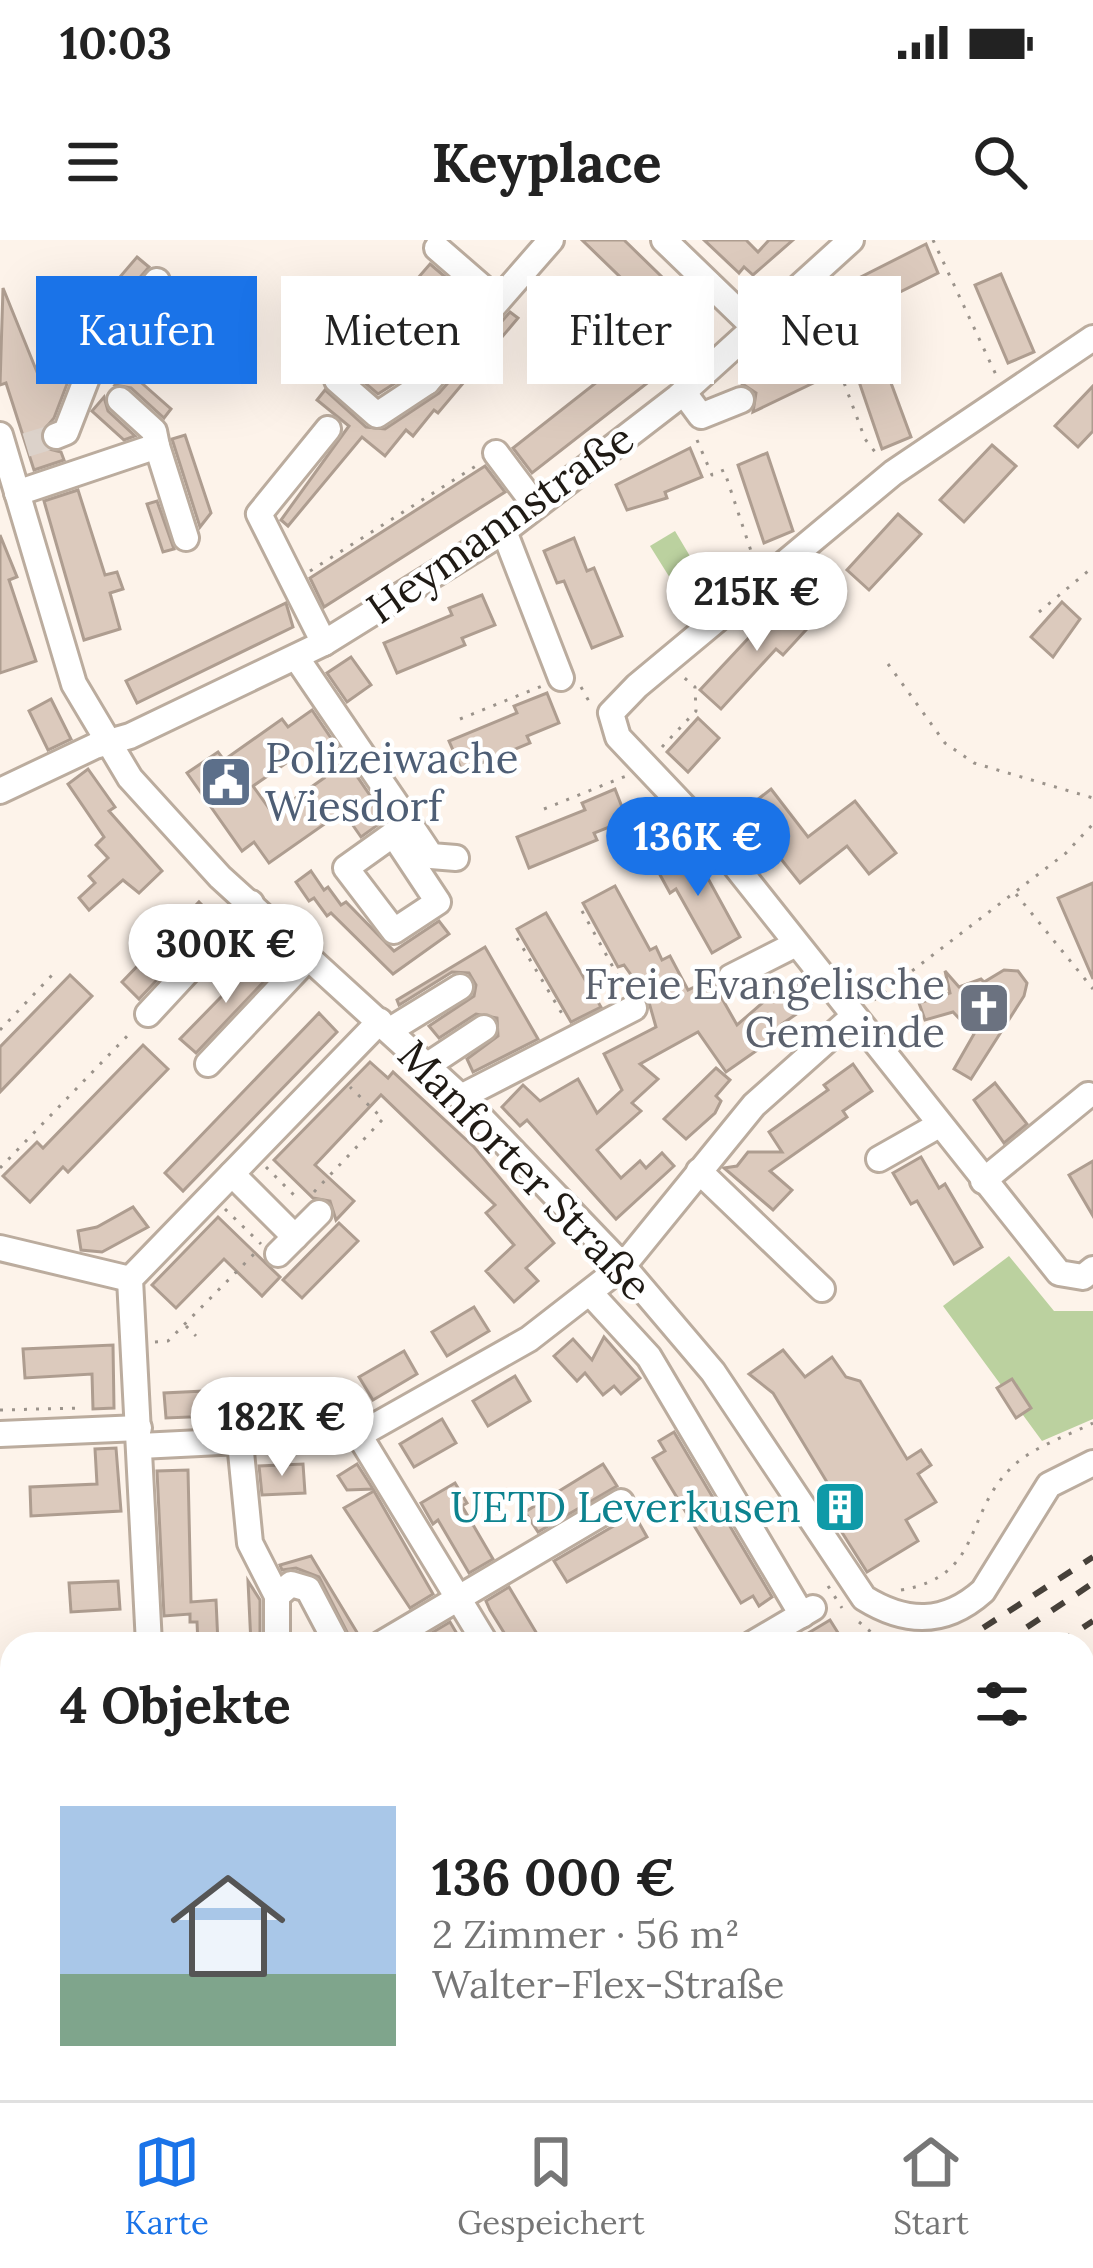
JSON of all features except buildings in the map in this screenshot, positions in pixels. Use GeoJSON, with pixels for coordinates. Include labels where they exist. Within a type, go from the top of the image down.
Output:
{"type":"FeatureCollection","features":[{"type":"Feature","properties":{"kind":"street"},"geometry":{"type":"LineString","coordinates":[[503,293],[550,240]]}},
{"type":"Feature","properties":{"kind":"street"},"geometry":{"type":"LineString","coordinates":[[664,240],[738,311]]}},
{"type":"Feature","properties":{"kind":"street","name":"Heymannstraße"},"geometry":{"type":"LineString","coordinates":[[802,276],[833,246]]}},
{"type":"Feature","properties":{"kind":"street"},"geometry":{"type":"LineString","coordinates":[[436,248],[469,276]]}},
{"type":"Feature","properties":{"kind":"street"},"geometry":{"type":"LineString","coordinates":[[1093,338],[893,473],[611,713],[618,737],[710,834],[1058,1274],[1083,1276],[1093,1269]]}},
{"type":"Feature","properties":{"kind":"street","name":"Heymannstraße"},"geometry":{"type":"LineString","coordinates":[[0,791],[324,643],[504,531],[738,345]]}},
{"type":"Feature","properties":{"kind":"street"},"geometry":{"type":"LineString","coordinates":[[56,436],[66,432],[85,384]]}},
{"type":"Feature","properties":{"kind":"street"},"geometry":{"type":"LineString","coordinates":[[342,384],[377,415],[424,384]]}},
{"type":"Feature","properties":{"kind":"street"},"geometry":{"type":"LineString","coordinates":[[684,392],[701,416],[742,400]]}},
{"type":"Feature","properties":{"kind":"street"},"geometry":{"type":"LineString","coordinates":[[120,400],[154,431],[186,538]]}},
{"type":"Feature","properties":{"kind":"street"},"geometry":{"type":"LineString","coordinates":[[324,643],[259,514],[328,429]]}},
{"type":"Feature","properties":{"kind":"street","name":"Manforter Straße"},"geometry":{"type":"LineString","coordinates":[[10,444],[17,493],[74,684],[107,743],[156,811],[461,1096],[623,1266],[713,1372],[864,1598],[884,1611],[929,1619],[969,1604],[983,1591],[1049,1485],[1093,1463]]}},
{"type":"Feature","properties":{"kind":"street"},"geometry":{"type":"LineString","coordinates":[[17,493],[157,446]]}},
{"type":"Feature","properties":{"kind":"street"},"geometry":{"type":"LineString","coordinates":[[496,453],[535,506]]}},
{"type":"Feature","properties":{"kind":"street"},"geometry":{"type":"LineString","coordinates":[[504,531],[561,678]]}},
{"type":"Feature","properties":{"kind":"street"},"geometry":{"type":"LineString","coordinates":[[296,656],[401,829],[430,856],[456,858]]}},
{"type":"Feature","properties":{"kind":"street"},"geometry":{"type":"LineString","coordinates":[[148,1014],[251,903]]}},
{"type":"Feature","properties":{"kind":"street"},"geometry":{"type":"LineString","coordinates":[[731,976],[796,944]]}},
{"type":"Feature","properties":{"kind":"street"},"geometry":{"type":"LineString","coordinates":[[208,1064],[308,957]]}},
{"type":"Feature","properties":{"kind":"street"},"geometry":{"type":"LineString","coordinates":[[148,1632],[130,1280],[333,1070],[385,1026],[460,987]]}},
{"type":"Feature","properties":{"kind":"street"},"geometry":{"type":"LineString","coordinates":[[461,1096],[634,1009]]}},
{"type":"Feature","properties":{"kind":"street"},"geometry":{"type":"LineString","coordinates":[[0,1434],[241,1442],[359,1435],[529,1339],[591,1294],[623,1266],[754,1105],[854,1016]]}},
{"type":"Feature","properties":{"kind":"street"},"geometry":{"type":"LineString","coordinates":[[428,1065],[484,1028]]}},
{"type":"Feature","properties":{"kind":"street"},"geometry":{"type":"LineString","coordinates":[[983,1181],[1088,1095]]}},
{"type":"Feature","properties":{"kind":"street"},"geometry":{"type":"LineString","coordinates":[[879,1160],[939,1125]]}},
{"type":"Feature","properties":{"kind":"street"},"geometry":{"type":"LineString","coordinates":[[699,1171],[822,1289]]}},
{"type":"Feature","properties":{"kind":"street"},"geometry":{"type":"LineString","coordinates":[[232,1174],[280,1240],[320,1213]]}},
{"type":"Feature","properties":{"kind":"street"},"geometry":{"type":"LineString","coordinates":[[0,1248],[130,1280]]}},
{"type":"Feature","properties":{"kind":"street","name":"Manforter Straße"},"geometry":{"type":"LineString","coordinates":[[591,1294],[649,1357],[808,1611],[772,1632]]}},
{"type":"Feature","properties":{"kind":"street"},"geometry":{"type":"LineString","coordinates":[[359,1435],[478,1632]]}},
{"type":"Feature","properties":{"kind":"street"},"geometry":{"type":"LineString","coordinates":[[241,1442],[250,1543],[277,1596],[277,1632]]}},
{"type":"Feature","properties":{"kind":"street"},"geometry":{"type":"LineString","coordinates":[[402,1632],[621,1502]]}},
{"type":"Feature","properties":{"kind":"street"},"geometry":{"type":"LineString","coordinates":[[277,1596],[291,1584],[308,1589],[331,1632]]}},
{"type":"Feature","properties":{"kind":"path"},"geometry":{"type":"LineString","coordinates":[[933,240],[958,284],[1005,395]]}},
{"type":"Feature","properties":{"kind":"path"},"geometry":{"type":"LineString","coordinates":[[844,384],[865,439],[893,473]]}},
{"type":"Feature","properties":{"kind":"path"},"geometry":{"type":"LineString","coordinates":[[695,436],[712,475],[724,470],[752,551],[778,573]]}},
{"type":"Feature","properties":{"kind":"path"},"geometry":{"type":"LineString","coordinates":[[293,581],[496,453]]}},
{"type":"Feature","properties":{"kind":"path"},"geometry":{"type":"LineString","coordinates":[[1039,612],[1093,567]]}},
{"type":"Feature","properties":{"kind":"path"},"geometry":{"type":"LineString","coordinates":[[544,809],[630,774],[696,711],[695,688],[667,662]]}},
{"type":"Feature","properties":{"kind":"path"},"geometry":{"type":"LineString","coordinates":[[888,664],[945,743],[974,763],[1093,798]]}},
{"type":"Feature","properties":{"kind":"path"},"geometry":{"type":"LineString","coordinates":[[460,719],[561,678]]}},
{"type":"Feature","properties":{"kind":"path"},"geometry":{"type":"LineString","coordinates":[[854,1016],[1015,892],[1093,824]]}},
{"type":"Feature","properties":{"kind":"path"},"geometry":{"type":"LineString","coordinates":[[1015,892],[1093,989]]}},
{"type":"Feature","properties":{"kind":"path"},"geometry":{"type":"LineString","coordinates":[[582,911],[634,1009]]}},
{"type":"Feature","properties":{"kind":"path"},"geometry":{"type":"LineString","coordinates":[[517,938],[577,1040]]}},
{"type":"Feature","properties":{"kind":"path"},"geometry":{"type":"LineString","coordinates":[[0,1030],[55,972]]}},
{"type":"Feature","properties":{"kind":"path"},"geometry":{"type":"LineString","coordinates":[[0,1168],[32,1134],[41,1131],[148,1014]]}},
{"type":"Feature","properties":{"kind":"path"},"geometry":{"type":"LineString","coordinates":[[252,1154],[303,1204],[383,1119],[333,1070]]}},
{"type":"Feature","properties":{"kind":"path"},"geometry":{"type":"LineString","coordinates":[[135,1343],[168,1341],[280,1240],[212,1196]]}},
{"type":"Feature","properties":{"kind":"path"},"geometry":{"type":"LineString","coordinates":[[184,1325],[196,1336]]}},
{"type":"Feature","properties":{"kind":"path"},"geometry":{"type":"LineString","coordinates":[[882,1587],[924,1585],[955,1568],[1011,1467],[1093,1423]]}},
{"type":"Feature","properties":{"kind":"green space"},"geometry":{"type":"Polygon","coordinates":[[[675,531],[694,563],[670,578],[650,546],[675,531]]]}},
{"type":"Feature","properties":{"kind":"green space"},"geometry":{"type":"Polygon","coordinates":[[[1009,1256],[1054,1311],[1093,1311],[1093,1419],[1042,1441],[943,1306],[1009,1256]]]}},
{"type":"Feature","properties":{"kind":"tunnel"},"geometry":{"type":"LineString","coordinates":[[26,445],[56,436]]}},
{"type":"Feature","properties":{"kind":"railway"},"geometry":{"type":"LineString","coordinates":[[977,1632],[1093,1557]]}},
{"type":"Feature","properties":{"kind":"railway"},"geometry":{"type":"LineString","coordinates":[[1020,1632],[1093,1583]]}},
{"type":"Feature","properties":{"kind":"railway"},"geometry":{"type":"LineString","coordinates":[[1076,1632],[1093,1621]]}},
{"type":"Feature","properties":{"kind":"place","name":"Polizeiwache Wiesdorf"},"geometry":{"type":"Point","coordinates":[226,782]}},
{"type":"Feature","properties":{"kind":"place","name":"Freie Evangelische Gemeinde"},"geometry":{"type":"Point","coordinates":[984,1008]}},
{"type":"Feature","properties":{"kind":"place","name":"UETD Leverkusen"},"geometry":{"type":"Point","coordinates":[840,1507]}}]}
